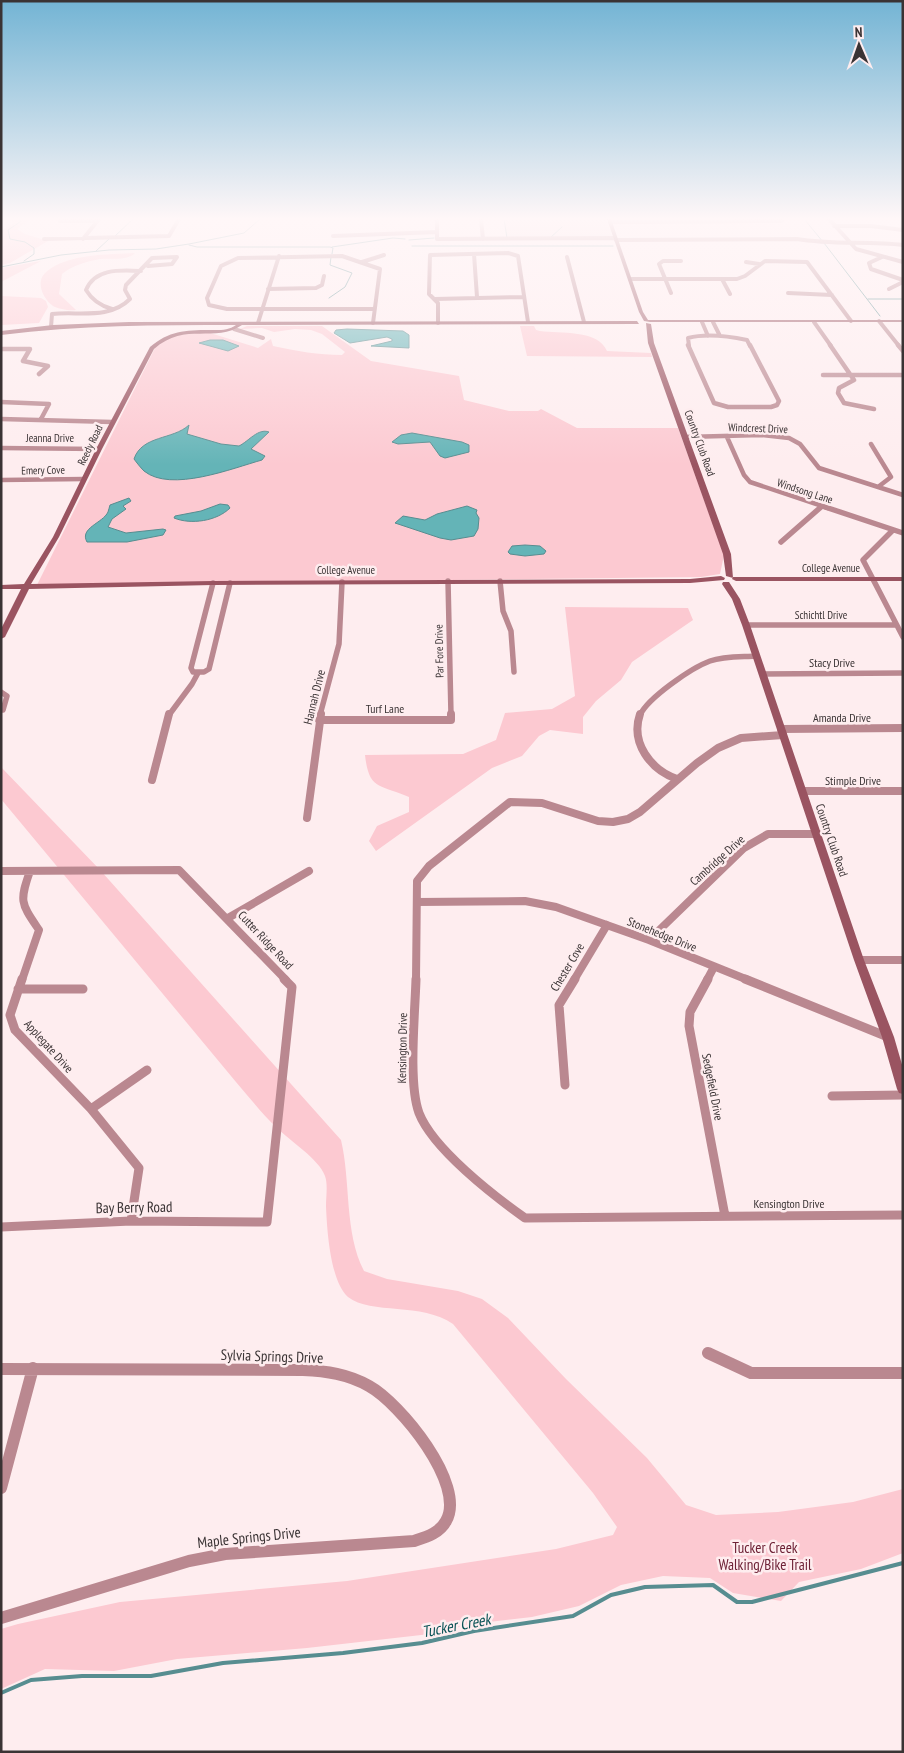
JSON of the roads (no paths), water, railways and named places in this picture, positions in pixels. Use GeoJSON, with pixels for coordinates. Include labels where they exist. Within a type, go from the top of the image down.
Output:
{"type":"FeatureCollection","features":[{"type":"Feature","properties":{"kind":"street"},"geometry":{"type":"LineString","coordinates":[[95,301],[112,310]]}},
{"type":"Feature","properties":{"kind":"street"},"geometry":{"type":"LineString","coordinates":[[51,327],[52,314],[69,312],[96,315],[112,310],[129,301]]}},
{"type":"Feature","properties":{"kind":"street"},"geometry":{"type":"LineString","coordinates":[[208,301],[209,305],[215,308],[374,309]]}},
{"type":"Feature","properties":{"kind":"street"},"geometry":{"type":"LineString","coordinates":[[258,323],[264,301]]}},
{"type":"Feature","properties":{"kind":"street"},"geometry":{"type":"LineString","coordinates":[[373,323],[375,301]]}},
{"type":"Feature","properties":{"kind":"street"},"geometry":{"type":"LineString","coordinates":[[436,301],[438,323]]}},
{"type":"Feature","properties":{"kind":"street"},"geometry":{"type":"LineString","coordinates":[[525,301],[528,322]]}},
{"type":"Feature","properties":{"kind":"street"},"geometry":{"type":"LineString","coordinates":[[578,301],[584,322]]}},
{"type":"Feature","properties":{"kind":"street"},"geometry":{"type":"LineString","coordinates":[[637,301],[641,313],[648,322]]}},
{"type":"Feature","properties":{"kind":"street"},"geometry":{"type":"LineString","coordinates":[[836,301],[850,322]]}},
{"type":"Feature","properties":{"kind":"street"},"geometry":{"type":"LineString","coordinates":[[638,322],[639,314],[641,313]]}},
{"type":"Feature","properties":{"kind":"street"},"geometry":{"type":"LineString","coordinates":[[879,321],[903,352]]}},
{"type":"Feature","properties":{"kind":"street","name":"Country Club Road"},"geometry":{"type":"LineString","coordinates":[[638,322],[648,334]]}},
{"type":"Feature","properties":{"kind":"street","name":"Country Club Road"},"geometry":{"type":"LineString","coordinates":[[648,322],[648,334],[728,560],[729,580],[888,1037],[903,1090]]}},
{"type":"Feature","properties":{"kind":"street"},"geometry":{"type":"LineString","coordinates":[[702,322],[708,336]]}},
{"type":"Feature","properties":{"kind":"street"},"geometry":{"type":"LineString","coordinates":[[713,322],[720,336]]}},
{"type":"Feature","properties":{"kind":"street"},"geometry":{"type":"LineString","coordinates":[[814,322],[854,380],[839,388],[838,393],[844,403],[851,406],[874,409]]}},
{"type":"Feature","properties":{"kind":"street"},"geometry":{"type":"LineString","coordinates":[[1,333],[51,327],[126,324],[903,322]]}},
{"type":"Feature","properties":{"kind":"street"},"geometry":{"type":"LineString","coordinates":[[234,329],[242,323]]}},
{"type":"Feature","properties":{"kind":"street"},"geometry":{"type":"LineString","coordinates":[[234,329],[263,338]]}},
{"type":"Feature","properties":{"kind":"street","name":"Reedy Road"},"geometry":{"type":"LineString","coordinates":[[1,637],[26,587],[56,537],[112,422],[152,348],[159,340],[185,332],[234,329]]}},
{"type":"Feature","properties":{"kind":"street"},"geometry":{"type":"LineString","coordinates":[[720,336],[740,337],[747,340],[779,401],[777,404],[771,407],[728,407],[714,403],[687,342],[688,338],[720,336]]}},
{"type":"Feature","properties":{"kind":"street"},"geometry":{"type":"LineString","coordinates":[[1,349],[30,349],[23,361],[48,366],[39,374]]}},
{"type":"Feature","properties":{"kind":"street"},"geometry":{"type":"LineString","coordinates":[[823,374],[903,375]]}},
{"type":"Feature","properties":{"kind":"street"},"geometry":{"type":"LineString","coordinates":[[1,402],[49,404],[41,419]]}},
{"type":"Feature","properties":{"kind":"street"},"geometry":{"type":"LineString","coordinates":[[1,419],[112,422]]}},
{"type":"Feature","properties":{"kind":"street","name":"Windcrest Drive"},"geometry":{"type":"LineString","coordinates":[[685,437],[784,436],[796,440],[810,461],[819,468],[903,495]]}},
{"type":"Feature","properties":{"kind":"street","name":"Windsong Lane"},"geometry":{"type":"LineString","coordinates":[[727,437],[744,475],[750,482],[903,533]]}},
{"type":"Feature","properties":{"kind":"street"},"geometry":{"type":"LineString","coordinates":[[872,444],[891,477],[878,487]]}},
{"type":"Feature","properties":{"kind":"street","name":"Jeanna Drive"},"geometry":{"type":"LineString","coordinates":[[1,448],[99,448]]}},
{"type":"Feature","properties":{"kind":"street","name":"Emery Cove"},"geometry":{"type":"LineString","coordinates":[[1,480],[84,479]]}},
{"type":"Feature","properties":{"kind":"street"},"geometry":{"type":"LineString","coordinates":[[781,542],[821,507]]}},
{"type":"Feature","properties":{"kind":"street"},"geometry":{"type":"LineString","coordinates":[[893,530],[863,560],[903,637]]}},
{"type":"Feature","properties":{"kind":"street","name":"College Avenue"},"geometry":{"type":"LineString","coordinates":[[1,587],[213,583],[903,579]]}},
{"type":"Feature","properties":{"kind":"street"},"geometry":{"type":"LineString","coordinates":[[500,581],[503,611],[511,631],[514,672]]}},
{"type":"Feature","properties":{"kind":"street","name":"Hannah Drive"},"geometry":{"type":"LineString","coordinates":[[307,818],[319,720],[339,644],[342,582]]}},
{"type":"Feature","properties":{"kind":"street","name":"Par Fore Drive"},"geometry":{"type":"LineString","coordinates":[[448,582],[451,720]]}},
{"type":"Feature","properties":{"kind":"street"},"geometry":{"type":"LineString","coordinates":[[213,583],[191,668],[193,672],[198,673],[209,669],[230,583]]}},
{"type":"Feature","properties":{"kind":"street"},"geometry":{"type":"LineString","coordinates":[[208,603],[225,603]]}},
{"type":"Feature","properties":{"kind":"street","name":"Schichtl Drive"},"geometry":{"type":"LineString","coordinates":[[746,626],[896,625]]}},
{"type":"Feature","properties":{"kind":"street"},"geometry":{"type":"LineString","coordinates":[[200,634],[217,634]]}},
{"type":"Feature","properties":{"kind":"street"},"geometry":{"type":"LineString","coordinates":[[677,779],[662,773],[651,764],[643,748],[636,726],[642,710],[701,664],[719,658],[756,656]]}},
{"type":"Feature","properties":{"kind":"street"},"geometry":{"type":"LineString","coordinates":[[152,780],[168,714],[192,686],[198,673]]}},
{"type":"Feature","properties":{"kind":"street","name":"Stacy Drive"},"geometry":{"type":"LineString","coordinates":[[762,674],[903,673]]}},
{"type":"Feature","properties":{"kind":"street"},"geometry":{"type":"LineString","coordinates":[[1,692],[7,696],[3,710]]}},
{"type":"Feature","properties":{"kind":"street","name":"Turf Lane"},"geometry":{"type":"LineString","coordinates":[[319,720],[451,720]]}},
{"type":"Feature","properties":{"kind":"street","name":"Amanda Drive"},"geometry":{"type":"LineString","coordinates":[[782,732],[903,728]]}},
{"type":"Feature","properties":{"kind":"street","name":"Kensington Drive"},"geometry":{"type":"LineString","coordinates":[[782,732],[743,738],[720,746],[630,819],[609,822],[592,820],[527,799],[510,802],[429,866],[417,881],[414,1088],[420,1114],[437,1140],[497,1199],[525,1218],[903,1215]]}},
{"type":"Feature","properties":{"kind":"street","name":"Stimple Drive"},"geometry":{"type":"LineString","coordinates":[[803,791],[903,791]]}},
{"type":"Feature","properties":{"kind":"street","name":"Cambridge Drive"},"geometry":{"type":"LineString","coordinates":[[648,940],[744,848],[768,834],[818,834]]}},
{"type":"Feature","properties":{"kind":"street","name":"Cutter Ridge Road"},"geometry":{"type":"LineString","coordinates":[[1,871],[179,870],[228,918],[292,987],[267,1222]]}},
{"type":"Feature","properties":{"kind":"street","name":"Applegate Drive"},"geometry":{"type":"LineString","coordinates":[[30,871],[20,896],[25,909],[39,930],[10,1015],[15,1030],[90,1109],[139,1168],[131,1221]]}},
{"type":"Feature","properties":{"kind":"street"},"geometry":{"type":"LineString","coordinates":[[228,918],[309,871]]}},
{"type":"Feature","properties":{"kind":"street","name":"Stonehedge Drive"},"geometry":{"type":"LineString","coordinates":[[417,902],[525,900],[556,907],[648,940],[888,1037]]}},
{"type":"Feature","properties":{"kind":"street","name":"Chester Cove"},"geometry":{"type":"LineString","coordinates":[[565,1086],[559,1005],[607,925]]}},
{"type":"Feature","properties":{"kind":"street"},"geometry":{"type":"LineString","coordinates":[[860,960],[903,960]]}},
{"type":"Feature","properties":{"kind":"street","name":"Sedgefield Drive"},"geometry":{"type":"LineString","coordinates":[[714,967],[690,1012],[689,1026],[725,1216]]}},
{"type":"Feature","properties":{"kind":"street"},"geometry":{"type":"LineString","coordinates":[[18,989],[83,989]]}},
{"type":"Feature","properties":{"kind":"street"},"geometry":{"type":"LineString","coordinates":[[90,1109],[147,1070]]}},
{"type":"Feature","properties":{"kind":"street"},"geometry":{"type":"LineString","coordinates":[[832,1096],[903,1095]]}},
{"type":"Feature","properties":{"kind":"street","name":"Bay Berry Road"},"geometry":{"type":"LineString","coordinates":[[1,1227],[131,1221],[267,1222]]}},
{"type":"Feature","properties":{"kind":"street"},"geometry":{"type":"LineString","coordinates":[[708,1353],[751,1373],[903,1372]]}},
{"type":"Feature","properties":{"kind":"street","name":"Sylvia Springs Drive"},"geometry":{"type":"LineString","coordinates":[[1,1369],[143,1367],[304,1371],[354,1378],[375,1387],[397,1408],[436,1458],[446,1482],[450,1506],[445,1525]]}},
{"type":"Feature","properties":{"kind":"street"},"geometry":{"type":"LineString","coordinates":[[1,1488],[32,1368]]}},
{"type":"Feature","properties":{"kind":"street","name":"Maple Springs Drive"},"geometry":{"type":"LineString","coordinates":[[1,1618],[189,1561],[225,1554],[414,1541],[433,1535],[445,1525]]}},
{"type":"Feature","properties":{"kind":"water"},"geometry":{"type":"Polygon","coordinates":[[[336,330],[403,331],[409,335],[409,348],[371,346],[392,341],[392,339],[387,337],[350,343],[334,333],[336,330]]]}},
{"type":"Feature","properties":{"kind":"water"},"geometry":{"type":"Polygon","coordinates":[[[210,340],[223,340],[239,346],[228,351],[199,343],[210,340]]]}},
{"type":"Feature","properties":{"kind":"water"},"geometry":{"type":"Polygon","coordinates":[[[189,425],[187,434],[221,444],[239,446],[257,433],[269,432],[251,449],[265,456],[262,460],[219,473],[202,477],[170,480],[156,477],[144,471],[134,459],[138,451],[144,446],[182,430],[189,425]]]}},
{"type":"Feature","properties":{"kind":"water"},"geometry":{"type":"Polygon","coordinates":[[[412,433],[462,442],[469,445],[469,452],[445,458],[440,456],[430,442],[398,444],[392,442],[401,435],[412,433]]]}},
{"type":"Feature","properties":{"kind":"water"},"geometry":{"type":"Polygon","coordinates":[[[129,498],[131,501],[123,506],[126,509],[112,519],[108,527],[126,533],[163,529],[166,530],[163,535],[127,542],[87,542],[86,533],[105,516],[110,505],[129,498]]]}},
{"type":"Feature","properties":{"kind":"water"},"geometry":{"type":"Polygon","coordinates":[[[220,504],[228,505],[230,508],[211,519],[188,521],[174,518],[175,516],[201,511],[220,504]]]}},
{"type":"Feature","properties":{"kind":"water"},"geometry":{"type":"Polygon","coordinates":[[[467,506],[477,510],[476,513],[479,518],[478,529],[474,536],[451,540],[395,523],[403,516],[425,520],[437,514],[467,506]]]}},
{"type":"Feature","properties":{"kind":"water"},"geometry":{"type":"Polygon","coordinates":[[[512,546],[540,546],[546,551],[544,554],[525,556],[508,552],[512,546]]]}},
{"type":"Feature","properties":{"kind":"waterway"},"geometry":{"type":"LineString","coordinates":[[868,301],[880,316]]}},
{"type":"Feature","properties":{"kind":"waterway","name":"Tucker Creek"},"geometry":{"type":"LineString","coordinates":[[1,1693],[31,1680],[82,1676],[151,1676],[223,1663],[343,1653],[422,1643],[474,1631],[573,1616],[611,1595],[645,1587],[713,1585],[737,1602],[752,1602],[903,1563]]}},
{"type":"Feature","properties":{"kind":"park label","name":"Tucker Creek Walking/Bike Trail"},"geometry":{"type":"Point","coordinates":[765,1556]}}]}
